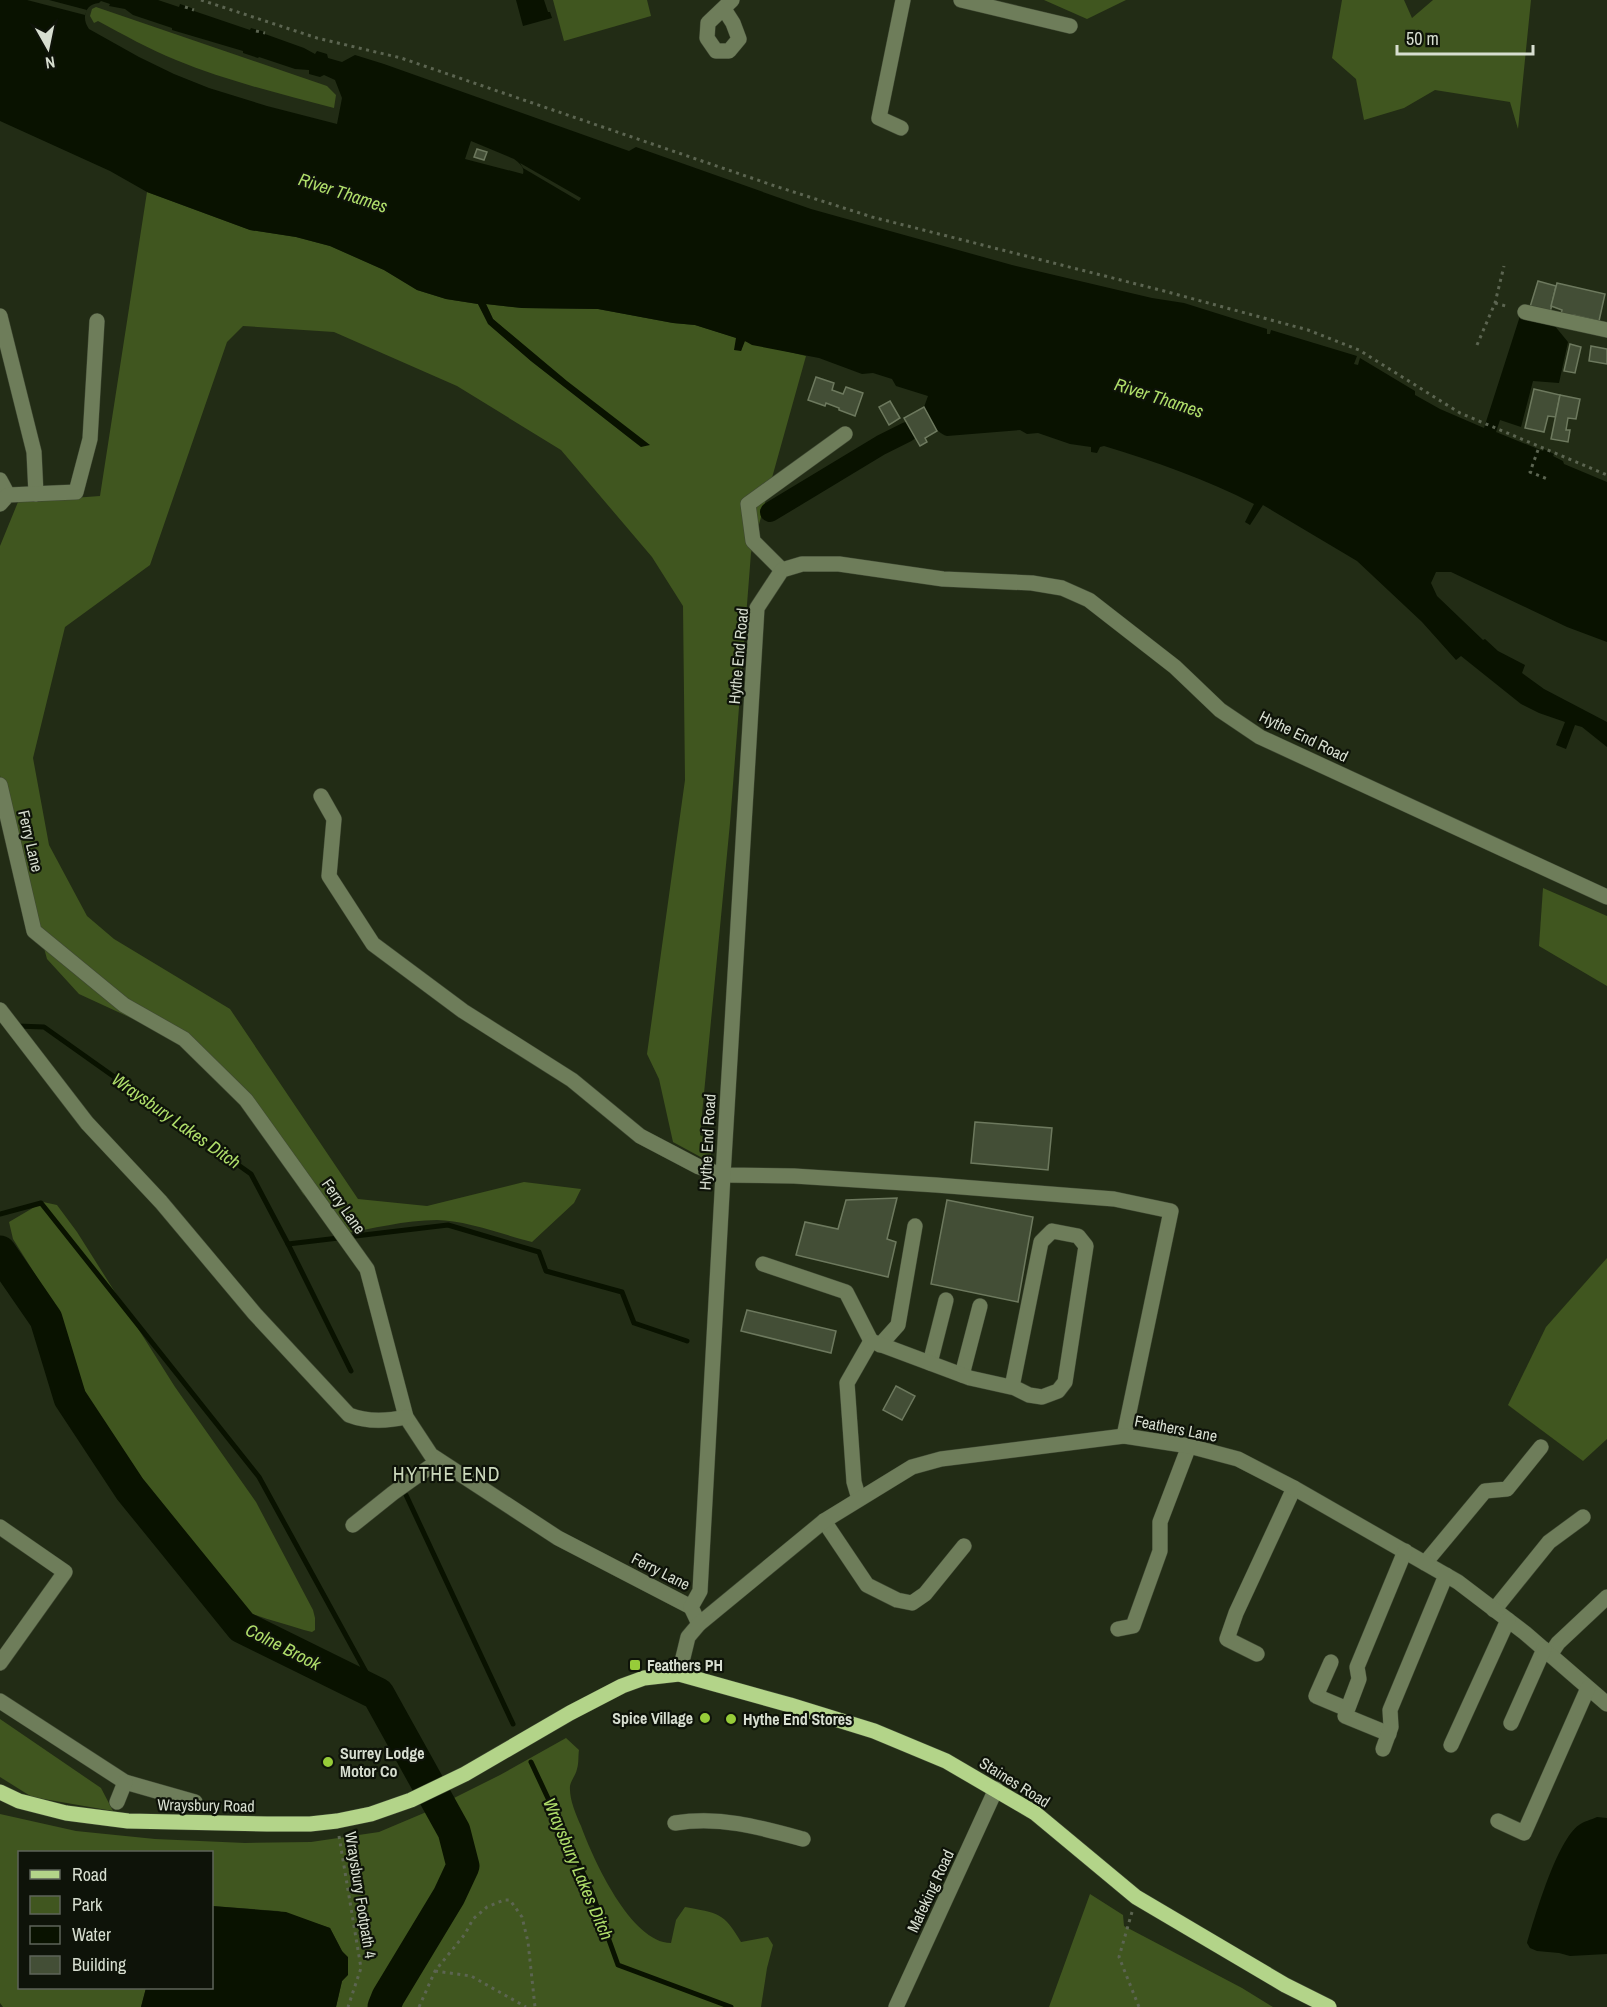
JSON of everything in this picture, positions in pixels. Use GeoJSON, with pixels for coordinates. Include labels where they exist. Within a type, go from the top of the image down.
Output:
{"type":"FeatureCollection","features":[{"type":"Feature","properties":{"kind":"main road","name":"Wraysbury Road"},"geometry":{"type":"LineString","coordinates":[[0,1792],[19,1801],[66,1813],[128,1821],[310,1824],[337,1821],[371,1814],[411,1800],[465,1774],[570,1713],[622,1686],[644,1678],[679,1674]]}},
{"type":"Feature","properties":{"kind":"main road","name":"Staines Road"},"geometry":{"type":"LineString","coordinates":[[679,1674],[779,1701],[874,1731],[946,1761],[1035,1813],[1136,1897],[1285,1985],[1329,2007]]}},
{"type":"Feature","properties":{"kind":"street"},"geometry":{"type":"LineString","coordinates":[[901,128],[879,118],[903,0]]}},
{"type":"Feature","properties":{"kind":"street"},"geometry":{"type":"LineString","coordinates":[[961,0],[1070,26]]}},
{"type":"Feature","properties":{"kind":"street"},"geometry":{"type":"LineString","coordinates":[[1525,312],[1607,330]]}},
{"type":"Feature","properties":{"kind":"street"},"geometry":{"type":"LineString","coordinates":[[0,316],[34,452],[36,494]]}},
{"type":"Feature","properties":{"kind":"street"},"geometry":{"type":"LineString","coordinates":[[0,480],[4,485],[4,499],[36,494],[76,492],[90,439],[98,321]]}},
{"type":"Feature","properties":{"kind":"street"},"geometry":{"type":"LineString","coordinates":[[782,570],[753,541],[748,504],[844,434]]}},
{"type":"Feature","properties":{"kind":"street","name":"Hythe End Road"},"geometry":{"type":"LineString","coordinates":[[691,1607],[700,1591],[757,608],[782,570],[802,564],[839,564],[943,579],[1032,583],[1062,588],[1089,600],[1175,667],[1220,710],[1260,737],[1607,897]]}},
{"type":"Feature","properties":{"kind":"street","name":"Ferry Lane"},"geometry":{"type":"LineString","coordinates":[[0,785],[34,932],[124,1005],[184,1039],[246,1100],[367,1269],[406,1417],[431,1455],[558,1538],[691,1607]]}},
{"type":"Feature","properties":{"kind":"street"},"geometry":{"type":"LineString","coordinates":[[321,796],[334,819],[329,876],[373,944],[463,1011],[572,1080],[640,1136],[699,1167],[723,1175],[794,1176],[1114,1199],[1171,1211],[1124,1436]]}},
{"type":"Feature","properties":{"kind":"street"},"geometry":{"type":"LineString","coordinates":[[0,1010],[87,1123],[161,1202],[255,1314],[349,1415],[366,1420],[406,1417]]}},
{"type":"Feature","properties":{"kind":"street"},"geometry":{"type":"LineString","coordinates":[[859,1499],[854,1482],[847,1383],[876,1343],[898,1325],[915,1226]]}},
{"type":"Feature","properties":{"kind":"street"},"geometry":{"type":"LineString","coordinates":[[763,1264],[846,1292],[876,1343],[962,1376],[1012,1387],[1029,1395],[1042,1397],[1058,1391],[1065,1382],[1086,1246],[1078,1236],[1052,1231],[1041,1242],[1012,1387]]}},
{"type":"Feature","properties":{"kind":"street"},"geometry":{"type":"LineString","coordinates":[[930,1363],[946,1300]]}},
{"type":"Feature","properties":{"kind":"street"},"geometry":{"type":"LineString","coordinates":[[962,1376],[980,1306]]}},
{"type":"Feature","properties":{"kind":"street","name":"Feathers Lane"},"geometry":{"type":"LineString","coordinates":[[679,1674],[688,1637],[699,1624],[824,1521],[912,1467],[941,1459],[1124,1436],[1189,1446],[1238,1459],[1294,1488],[1446,1575],[1508,1620],[1607,1704]]}},
{"type":"Feature","properties":{"kind":"street"},"geometry":{"type":"LineString","coordinates":[[1118,1629],[1133,1626],[1160,1551],[1160,1522],[1189,1446]]}},
{"type":"Feature","properties":{"kind":"street"},"geometry":{"type":"LineString","coordinates":[[1425,1563],[1485,1491],[1507,1489],[1541,1447]]}},
{"type":"Feature","properties":{"kind":"street"},"geometry":{"type":"LineString","coordinates":[[353,1526],[393,1493],[438,1461]]}},
{"type":"Feature","properties":{"kind":"street"},"geometry":{"type":"LineString","coordinates":[[1257,1654],[1227,1639],[1236,1613],[1294,1488]]}},
{"type":"Feature","properties":{"kind":"street"},"geometry":{"type":"LineString","coordinates":[[1494,1610],[1549,1542],[1583,1516]]}},
{"type":"Feature","properties":{"kind":"street"},"geometry":{"type":"LineString","coordinates":[[824,1521],[867,1586],[897,1600],[912,1603],[925,1594],[964,1546]]}},
{"type":"Feature","properties":{"kind":"street"},"geometry":{"type":"LineString","coordinates":[[0,1527],[65,1572],[0,1663]]}},
{"type":"Feature","properties":{"kind":"street"},"geometry":{"type":"LineString","coordinates":[[1389,1734],[1345,1716],[1359,1679],[1357,1667],[1405,1551]]}},
{"type":"Feature","properties":{"kind":"street"},"geometry":{"type":"LineString","coordinates":[[1383,1749],[1391,1727],[1390,1710],[1446,1575]]}},
{"type":"Feature","properties":{"kind":"street"},"geometry":{"type":"LineString","coordinates":[[1511,1722],[1547,1652],[1607,1597]]}},
{"type":"Feature","properties":{"kind":"street"},"geometry":{"type":"LineString","coordinates":[[691,1607],[699,1624]]}},
{"type":"Feature","properties":{"kind":"street"},"geometry":{"type":"LineString","coordinates":[[1451,1745],[1508,1620]]}},
{"type":"Feature","properties":{"kind":"street"},"geometry":{"type":"LineString","coordinates":[[1331,1662],[1316,1696],[1347,1709]]}},
{"type":"Feature","properties":{"kind":"street"},"geometry":{"type":"LineString","coordinates":[[1497,1821],[1524,1833],[1588,1688]]}},
{"type":"Feature","properties":{"kind":"street","name":"Wraysbury Road"},"geometry":{"type":"LineString","coordinates":[[0,1701],[125,1782],[195,1802]]}},
{"type":"Feature","properties":{"kind":"street"},"geometry":{"type":"LineString","coordinates":[[117,1802],[125,1782]]}},
{"type":"Feature","properties":{"kind":"street","name":"Mafeking Road"},"geometry":{"type":"LineString","coordinates":[[896,2007],[996,1789]]}},
{"type":"Feature","properties":{"kind":"street"},"geometry":{"type":"LineString","coordinates":[[675,1822],[717,1820],[739,1823],[803,1839]]}},
{"type":"Feature","properties":{"kind":"path"},"geometry":{"type":"LineString","coordinates":[[201,0],[317,38],[401,58],[872,217],[1308,330],[1359,350],[1460,414],[1607,474]]}},
{"type":"Feature","properties":{"kind":"path"},"geometry":{"type":"LineString","coordinates":[[185,7],[194,10]]}},
{"type":"Feature","properties":{"kind":"path"},"geometry":{"type":"LineString","coordinates":[[256,31],[265,33]]}},
{"type":"Feature","properties":{"kind":"path"},"geometry":{"type":"LineString","coordinates":[[1477,345],[1495,303],[1504,266]]}},
{"type":"Feature","properties":{"kind":"path"},"geometry":{"type":"LineString","coordinates":[[1538,450],[1530,472],[1550,480]]}},
{"type":"Feature","properties":{"kind":"path","name":"Wraysbury Footpath 4"},"geometry":{"type":"LineString","coordinates":[[337,1821],[361,1968],[348,2007]]}},
{"type":"Feature","properties":{"kind":"path"},"geometry":{"type":"LineString","coordinates":[[1136,1897],[1119,1957],[1139,2007]]}},
{"type":"Feature","properties":{"kind":"path"},"geometry":{"type":"LineString","coordinates":[[419,2007],[435,1971],[465,1934],[473,1919],[487,1907],[504,1899],[510,1900],[522,1917],[528,1942],[536,2007]]}},
{"type":"Feature","properties":{"kind":"path"},"geometry":{"type":"LineString","coordinates":[[435,1971],[471,1976],[526,2007]]}},
{"type":"Feature","properties":{"kind":"green space"},"geometry":{"type":"Polygon","coordinates":[[[553,0],[647,0],[651,16],[564,41],[553,0]]]}},
{"type":"Feature","properties":{"kind":"green space"},"geometry":{"type":"Polygon","coordinates":[[[1044,0],[1126,0],[1087,19],[1044,0]]]}},
{"type":"Feature","properties":{"kind":"green space"},"geometry":{"type":"Polygon","coordinates":[[[1342,0],[1404,0],[1412,18],[1433,0],[1531,0],[1518,129],[1510,102],[1435,90],[1404,108],[1364,120],[1356,79],[1332,58],[1342,0]]]}},
{"type":"Feature","properties":{"kind":"green space"},"geometry":{"type":"Polygon","coordinates":[[[96,7],[327,86],[336,95],[334,108],[234,81],[176,60],[98,21],[94,23],[90,16],[92,9],[96,7]]]}},
{"type":"Feature","properties":{"kind":"green space"},"geometry":{"type":"Polygon","coordinates":[[[147,192],[250,230],[296,237],[330,246],[384,270],[417,290],[446,299],[478,304],[489,324],[531,361],[641,447],[493,319],[486,304],[522,308],[598,309],[695,325],[737,338],[741,351],[744,341],[806,356],[751,553],[730,823],[700,1135],[715,1144],[708,1161],[673,1142],[659,1079],[647,1054],[685,780],[683,606],[652,557],[561,450],[457,386],[334,332],[243,326],[227,342],[150,565],[65,627],[33,758],[49,845],[87,916],[114,939],[230,1009],[358,1199],[427,1206],[524,1182],[581,1189],[574,1203],[532,1242],[472,1225],[437,1220],[401,1223],[341,1234],[329,1214],[303,1194],[253,1115],[181,1041],[79,994],[47,959],[2,793],[0,775],[0,546],[18,502],[100,496],[147,192]]]}},
{"type":"Feature","properties":{"kind":"green space"},"geometry":{"type":"Polygon","coordinates":[[[1543,888],[1607,916],[1607,986],[1539,946],[1543,888]]]}},
{"type":"Feature","properties":{"kind":"green space"},"geometry":{"type":"Polygon","coordinates":[[[43,1202],[57,1205],[77,1232],[175,1387],[256,1502],[313,1610],[315,1630],[312,1632],[249,1612],[232,1604],[217,1592],[203,1579],[108,1446],[38,1279],[13,1239],[9,1222],[43,1202]]]}},
{"type":"Feature","properties":{"kind":"green space"},"geometry":{"type":"Polygon","coordinates":[[[1607,1258],[1607,1439],[1583,1461],[1508,1405],[1546,1327],[1607,1258]]]}},
{"type":"Feature","properties":{"kind":"green space"},"geometry":{"type":"Polygon","coordinates":[[[0,1719],[101,1788],[113,1811],[32,1797],[0,1777],[0,1719]]]}},
{"type":"Feature","properties":{"kind":"green space"},"geometry":{"type":"Polygon","coordinates":[[[566,1738],[579,1750],[578,1767],[570,1786],[575,1812],[604,1878],[628,1915],[656,1939],[671,1943],[676,1920],[685,1907],[719,1915],[730,1925],[741,1942],[768,1937],[773,1945],[761,2007],[336,2007],[342,1981],[348,1974],[342,1951],[330,1928],[278,1911],[213,1906],[213,1851],[18,1851],[18,1989],[146,1989],[141,2007],[3,2007],[0,2003],[0,1814],[76,1831],[155,1839],[245,1843],[311,1842],[379,1832],[424,1813],[500,1775],[566,1738]]]}},
{"type":"Feature","properties":{"kind":"green space"},"geometry":{"type":"Polygon","coordinates":[[[1090,1894],[1123,1915],[1124,1926],[1242,1988],[1273,2007],[1049,2007],[1090,1894]]]}},
{"type":"Feature","properties":{"kind":"water","name":"River Thames"},"geometry":{"type":"Polygon","coordinates":[[[0,0],[158,0],[179,7],[180,4],[250,30],[251,28],[265,32],[265,34],[315,54],[317,51],[327,54],[328,58],[342,62],[355,55],[384,64],[629,151],[636,147],[811,209],[1012,265],[1152,298],[1184,303],[1267,329],[1267,334],[1270,334],[1271,330],[1357,356],[1354,364],[1358,365],[1360,358],[1415,391],[1415,395],[1440,409],[1484,428],[1520,316],[1554,325],[1568,342],[1559,383],[1533,381],[1521,427],[1500,420],[1496,432],[1543,451],[1544,449],[1554,454],[1553,456],[1563,461],[1564,464],[1607,482],[1607,642],[1567,627],[1451,572],[1436,572],[1431,583],[1437,596],[1483,640],[1485,639],[1498,651],[1525,665],[1522,673],[1544,689],[1607,722],[1607,747],[1582,727],[1575,725],[1566,749],[1556,745],[1565,722],[1521,704],[1461,656],[1456,660],[1422,622],[1357,561],[1263,505],[1250,525],[1245,522],[1254,504],[1199,479],[1104,446],[1100,447],[1097,453],[1091,452],[1091,447],[1070,444],[1038,433],[1027,434],[1020,430],[947,436],[930,420],[924,407],[928,396],[896,386],[892,379],[873,373],[862,374],[819,358],[752,345],[745,341],[741,351],[734,350],[736,338],[695,325],[598,309],[522,308],[486,304],[493,319],[567,381],[650,445],[641,447],[531,361],[488,324],[478,304],[446,299],[417,290],[384,270],[330,246],[296,237],[250,230],[147,192],[110,171],[0,121],[0,0]],[[101,1],[90,6],[86,12],[85,20],[89,29],[139,57],[209,88],[337,124],[342,98],[335,80],[324,75],[320,77],[309,74],[309,70],[295,69],[172,30],[172,28],[133,15],[125,9],[109,6],[110,4],[101,1]],[[471,141],[465,159],[523,174],[522,167],[514,159],[471,141]]]}},
{"type":"Feature","properties":{"kind":"water"},"geometry":{"type":"Polygon","coordinates":[[[516,0],[544,0],[552,18],[523,26],[516,0]]]}},
{"type":"Feature","properties":{"kind":"water"},"geometry":{"type":"Polygon","coordinates":[[[1597,1817],[1607,1818],[1607,1954],[1570,1956],[1530,1948],[1527,1943],[1535,1915],[1563,1846],[1579,1825],[1597,1817]]]}},
{"type":"Feature","properties":{"kind":"water"},"geometry":{"type":"Polygon","coordinates":[[[213,1906],[286,1912],[330,1928],[342,1951],[348,1957],[348,1975],[342,1981],[336,2007],[141,2007],[146,1989],[213,1989],[213,1906]]]}},
{"type":"Feature","properties":{"kind":"pier"},"geometry":{"type":"Polygon","coordinates":[[[27,0],[49,0],[87,10],[85,15],[27,0]]]}},
{"type":"Feature","properties":{"kind":"pier"},"geometry":{"type":"Polygon","coordinates":[[[520,163],[581,198],[579,201],[523,168],[520,163]]]}},
{"type":"Feature","properties":{"kind":"building"},"geometry":{"type":"Polygon","coordinates":[[[477,149],[487,152],[484,160],[474,157],[477,149]]]}},
{"type":"Feature","properties":{"kind":"building"},"geometry":{"type":"Polygon","coordinates":[[[1538,281],[1556,286],[1550,313],[1530,307],[1538,281]]]}},
{"type":"Feature","properties":{"kind":"building"},"geometry":{"type":"Polygon","coordinates":[[[1557,283],[1605,294],[1599,321],[1573,315],[1572,321],[1560,318],[1562,310],[1551,306],[1557,283]]]}},
{"type":"Feature","properties":{"kind":"building"},"geometry":{"type":"Polygon","coordinates":[[[1570,344],[1581,347],[1575,373],[1564,371],[1570,344]]]}},
{"type":"Feature","properties":{"kind":"building"},"geometry":{"type":"Polygon","coordinates":[[[1591,346],[1607,349],[1607,364],[1589,361],[1591,346]]]}},
{"type":"Feature","properties":{"kind":"building"},"geometry":{"type":"Polygon","coordinates":[[[816,377],[834,383],[832,390],[843,394],[846,387],[863,393],[855,416],[826,403],[825,406],[808,400],[816,377]]]}},
{"type":"Feature","properties":{"kind":"building"},"geometry":{"type":"Polygon","coordinates":[[[1534,389],[1560,395],[1556,417],[1548,416],[1544,432],[1525,428],[1534,389]]]}},
{"type":"Feature","properties":{"kind":"building"},"geometry":{"type":"Polygon","coordinates":[[[1560,395],[1580,399],[1576,419],[1568,418],[1566,430],[1570,430],[1568,442],[1551,439],[1560,395]]]}},
{"type":"Feature","properties":{"kind":"building"},"geometry":{"type":"Polygon","coordinates":[[[890,401],[900,418],[889,425],[879,407],[890,401]]]}},
{"type":"Feature","properties":{"kind":"building"},"geometry":{"type":"Polygon","coordinates":[[[924,407],[937,431],[925,438],[927,442],[920,446],[904,418],[924,407]]]}},
{"type":"Feature","properties":{"kind":"building"},"geometry":{"type":"Polygon","coordinates":[[[975,1122],[1052,1128],[1048,1170],[971,1163],[975,1122]]]}},
{"type":"Feature","properties":{"kind":"building"},"geometry":{"type":"Polygon","coordinates":[[[897,1198],[887,1239],[896,1242],[888,1277],[796,1255],[805,1222],[838,1229],[846,1200],[897,1198]]]}},
{"type":"Feature","properties":{"kind":"building"},"geometry":{"type":"Polygon","coordinates":[[[947,1200],[1033,1217],[1018,1302],[931,1284],[947,1200]]]}},
{"type":"Feature","properties":{"kind":"building"},"geometry":{"type":"Polygon","coordinates":[[[747,1310],[836,1331],[831,1353],[741,1331],[747,1310]]]}},
{"type":"Feature","properties":{"kind":"building"},"geometry":{"type":"Polygon","coordinates":[[[896,1386],[915,1396],[902,1420],[883,1410],[896,1386]]]}},
{"type":"Feature","properties":{"kind":"waterway"},"geometry":{"type":"LineString","coordinates":[[770,512],[881,445],[907,432]]}},
{"type":"Feature","properties":{"kind":"waterway","name":"Wraysbury Lakes Ditch"},"geometry":{"type":"LineString","coordinates":[[17,1026],[44,1027],[251,1174],[351,1371]]}},
{"type":"Feature","properties":{"kind":"waterway"},"geometry":{"type":"LineString","coordinates":[[0,1214],[41,1203],[259,1477],[378,1694]]}},
{"type":"Feature","properties":{"kind":"waterway"},"geometry":{"type":"LineString","coordinates":[[288,1244],[448,1225],[539,1252],[546,1271],[622,1292],[634,1323],[687,1341]]}},
{"type":"Feature","properties":{"kind":"waterway","name":"Colne Brook"},"geometry":{"type":"LineString","coordinates":[[0,1252],[46,1319],[70,1398],[130,1489],[242,1627],[378,1694],[454,1831],[463,1866],[449,1896],[384,2007]]}},
{"type":"Feature","properties":{"kind":"waterway","name":"Wraysbury Lakes Ditch"},"geometry":{"type":"LineString","coordinates":[[406,1495],[513,1724]]}},
{"type":"Feature","properties":{"kind":"waterway","name":"Wraysbury Lakes Ditch"},"geometry":{"type":"LineString","coordinates":[[531,1762],[591,1890],[618,1965],[731,2007]]}},
{"type":"Feature","properties":{"kind":"place","name":"Feathers PH"},"geometry":{"type":"Point","coordinates":[635,1665]}},
{"type":"Feature","properties":{"kind":"place","name":"Spice Village"},"geometry":{"type":"Point","coordinates":[705,1718]}},
{"type":"Feature","properties":{"kind":"place","name":"Hythe End Stores"},"geometry":{"type":"Point","coordinates":[731,1719]}},
{"type":"Feature","properties":{"kind":"place","name":"Surrey Lodge Motor Co"},"geometry":{"type":"Point","coordinates":[328,1762]}},
{"type":"Feature","properties":{"kind":"district","name":"HYTHE END"},"geometry":{"type":"Point","coordinates":[447,1474]}}]}
